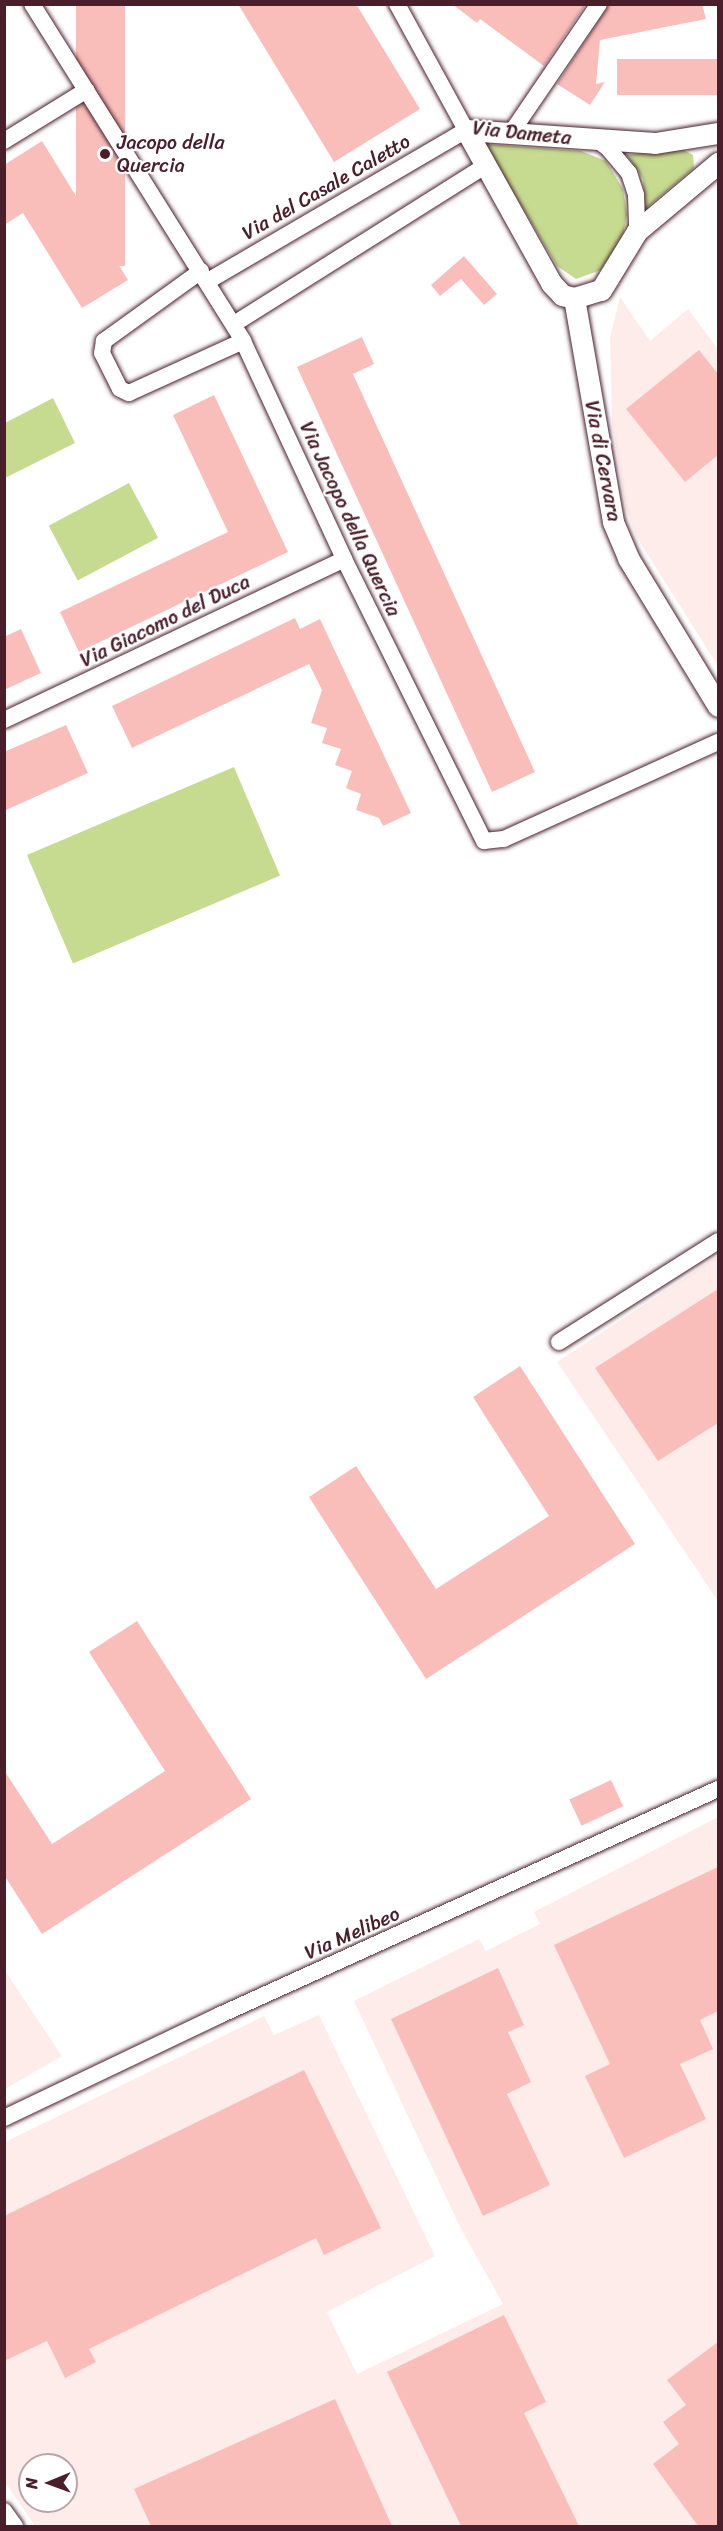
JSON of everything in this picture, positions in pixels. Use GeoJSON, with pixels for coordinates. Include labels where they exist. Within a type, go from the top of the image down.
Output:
{"type":"FeatureCollection","features":[{"type":"Feature","properties":{"kind":"street","name":"Via Jacopo della Quercia"},"geometry":{"type":"LineString","coordinates":[[32,4],[234,324],[344,559],[484,841],[504,839],[718,742]]}},
{"type":"Feature","properties":{"kind":"street","name":"Via Dameta"},"geometry":{"type":"LineString","coordinates":[[397,4],[466,130],[656,143],[718,133]]}},
{"type":"Feature","properties":{"kind":"street"},"geometry":{"type":"LineString","coordinates":[[511,134],[599,4]]}},
{"type":"Feature","properties":{"kind":"street"},"geometry":{"type":"LineString","coordinates":[[4,141],[87,90]]}},
{"type":"Feature","properties":{"kind":"street"},"geometry":{"type":"LineString","coordinates":[[466,130],[551,283],[562,295],[574,297],[601,290],[637,231],[718,163]]}},
{"type":"Feature","properties":{"kind":"street","name":"Via del Casale Caletto"},"geometry":{"type":"LineString","coordinates":[[243,341],[129,393],[120,389],[102,353],[104,341],[205,276],[466,130]]}},
{"type":"Feature","properties":{"kind":"street"},"geometry":{"type":"LineString","coordinates":[[597,140],[608,148],[629,173],[636,195],[637,231]]}},
{"type":"Feature","properties":{"kind":"street"},"geometry":{"type":"LineString","coordinates":[[234,324],[485,166]]}},
{"type":"Feature","properties":{"kind":"street","name":"Via di Cervara"},"geometry":{"type":"LineString","coordinates":[[574,297],[613,522],[628,558],[718,706]]}},
{"type":"Feature","properties":{"kind":"street","name":"Via Giacomo del Duca"},"geometry":{"type":"LineString","coordinates":[[4,720],[344,559]]}},
{"type":"Feature","properties":{"kind":"street"},"geometry":{"type":"LineString","coordinates":[[559,1342],[718,1241]]}},
{"type":"Feature","properties":{"kind":"street","name":"Via Melibeo"},"geometry":{"type":"LineString","coordinates":[[4,2118],[220,2015],[718,1789]]}},
{"type":"Feature","properties":{"kind":"street"},"geometry":{"type":"LineString","coordinates":[[4,2511],[15,2526]]}},
{"type":"Feature","properties":{"kind":"shaded area"},"geometry":{"type":"Polygon","coordinates":[[[620,297],[650,341],[688,309],[718,349],[718,666],[636,536],[626,509],[612,423],[610,338],[620,297]]]}},
{"type":"Feature","properties":{"kind":"shaded area"},"geometry":{"type":"Polygon","coordinates":[[[718,1256],[718,1601],[557,1362],[718,1256]]]}},
{"type":"Feature","properties":{"kind":"shaded area"},"geometry":{"type":"Polygon","coordinates":[[[718,1817],[718,2526],[35,2526],[26,2513],[78,2513],[78,2453],[18,2453],[18,2501],[5,2482],[5,2142],[264,2016],[274,2035],[319,2015],[435,2256],[327,2312],[357,2374],[503,2304],[460,2227],[354,2001],[479,1939],[486,1951],[540,1924],[534,1912],[718,1817]]]}},
{"type":"Feature","properties":{"kind":"shaded area"},"geometry":{"type":"Polygon","coordinates":[[[5,1971],[62,2056],[4,2089],[5,1971]]]}},
{"type":"Feature","properties":{"kind":"green space"},"geometry":{"type":"Polygon","coordinates":[[[485,144],[581,151],[606,161],[623,189],[627,215],[623,235],[601,270],[576,279],[557,266],[485,144]]]}},
{"type":"Feature","properties":{"kind":"green space"},"geometry":{"type":"Polygon","coordinates":[[[682,149],[693,155],[694,168],[645,209],[643,179],[627,155],[682,149]]]}},
{"type":"Feature","properties":{"kind":"green space"},"geometry":{"type":"Polygon","coordinates":[[[53,398],[75,443],[5,478],[5,423],[53,398]]]}},
{"type":"Feature","properties":{"kind":"green space"},"geometry":{"type":"Polygon","coordinates":[[[129,483],[158,538],[78,580],[49,526],[129,483]]]}},
{"type":"Feature","properties":{"kind":"green space"},"geometry":{"type":"Polygon","coordinates":[[[234,767],[280,876],[73,964],[27,855],[234,767]]]}},
{"type":"Feature","properties":{"kind":"building"},"geometry":{"type":"Polygon","coordinates":[[[76,4],[125,4],[125,266],[76,266],[76,4]]]}},
{"type":"Feature","properties":{"kind":"building"},"geometry":{"type":"Polygon","coordinates":[[[238,4],[356,4],[420,109],[334,162],[238,4]]]}},
{"type":"Feature","properties":{"kind":"building"},"geometry":{"type":"Polygon","coordinates":[[[452,4],[586,4],[544,66],[480,19],[477,23],[452,4]]]}},
{"type":"Feature","properties":{"kind":"building"},"geometry":{"type":"Polygon","coordinates":[[[609,4],[702,4],[706,19],[600,40],[596,84],[605,82],[590,105],[557,84],[609,4]]]}},
{"type":"Feature","properties":{"kind":"building"},"geometry":{"type":"Polygon","coordinates":[[[617,59],[718,59],[718,95],[617,95],[617,59]]]}},
{"type":"Feature","properties":{"kind":"building"},"geometry":{"type":"Polygon","coordinates":[[[42,141],[128,280],[82,308],[23,213],[4,225],[4,165],[42,141]]]}},
{"type":"Feature","properties":{"kind":"building"},"geometry":{"type":"Polygon","coordinates":[[[464,256],[497,294],[484,305],[461,279],[440,296],[431,285],[464,256]]]}},
{"type":"Feature","properties":{"kind":"building"},"geometry":{"type":"Polygon","coordinates":[[[362,337],[374,364],[353,374],[535,772],[492,792],[297,367],[362,337]]]}},
{"type":"Feature","properties":{"kind":"building"},"geometry":{"type":"Polygon","coordinates":[[[699,350],[718,374],[718,455],[685,482],[626,409],[699,350]]]}},
{"type":"Feature","properties":{"kind":"building"},"geometry":{"type":"Polygon","coordinates":[[[214,395],[288,552],[79,652],[60,612],[228,532],[173,415],[214,395]]]}},
{"type":"Feature","properties":{"kind":"building"},"geometry":{"type":"Polygon","coordinates":[[[295,618],[300,629],[320,619],[411,813],[383,826],[379,818],[356,810],[361,794],[346,788],[352,771],[335,765],[341,749],[322,743],[327,728],[311,723],[322,690],[309,664],[132,748],[112,706],[295,618]]]}},
{"type":"Feature","properties":{"kind":"building"},"geometry":{"type":"Polygon","coordinates":[[[21,629],[41,673],[4,690],[4,637],[21,629]]]}},
{"type":"Feature","properties":{"kind":"building"},"geometry":{"type":"Polygon","coordinates":[[[66,725],[88,773],[4,811],[4,752],[66,725]]]}},
{"type":"Feature","properties":{"kind":"building"},"geometry":{"type":"Polygon","coordinates":[[[718,1289],[718,1423],[658,1461],[595,1368],[718,1289]]]}},
{"type":"Feature","properties":{"kind":"building"},"geometry":{"type":"Polygon","coordinates":[[[520,1366],[635,1544],[426,1679],[309,1497],[356,1466],[436,1589],[549,1516],[473,1397],[520,1366]]]}},
{"type":"Feature","properties":{"kind":"building"},"geometry":{"type":"Polygon","coordinates":[[[137,1621],[251,1799],[42,1934],[4,1875],[4,1770],[52,1844],[165,1771],[89,1652],[137,1621]]]}},
{"type":"Feature","properties":{"kind":"building"},"geometry":{"type":"Polygon","coordinates":[[[611,1780],[623,1806],[582,1826],[569,1799],[611,1780]]]}},
{"type":"Feature","properties":{"kind":"building"},"geometry":{"type":"Polygon","coordinates":[[[718,1867],[718,2011],[700,2020],[713,2049],[680,2064],[706,2119],[624,2158],[585,2076],[610,2064],[554,1945],[718,1867]]]}},
{"type":"Feature","properties":{"kind":"building"},"geometry":{"type":"Polygon","coordinates":[[[498,1968],[524,2025],[508,2032],[531,2082],[507,2094],[550,2185],[483,2216],[391,2019],[498,1968]]]}},
{"type":"Feature","properties":{"kind":"building"},"geometry":{"type":"Polygon","coordinates":[[[304,2070],[381,2228],[324,2255],[316,2238],[89,2349],[96,2362],[65,2378],[47,2341],[4,2361],[4,2216],[304,2070]]]}},
{"type":"Feature","properties":{"kind":"building"},"geometry":{"type":"Polygon","coordinates":[[[504,2315],[546,2402],[524,2413],[579,2526],[461,2526],[387,2372],[504,2315]]]}},
{"type":"Feature","properties":{"kind":"building"},"geometry":{"type":"Polygon","coordinates":[[[718,2342],[718,2526],[698,2526],[653,2464],[679,2444],[663,2422],[686,2405],[667,2380],[718,2342]]]}},
{"type":"Feature","properties":{"kind":"building"},"geometry":{"type":"Polygon","coordinates":[[[335,2399],[392,2526],[151,2526],[134,2489],[335,2399]]]}},
{"type":"Feature","properties":{"kind":"place","name":"Jacopo della Quercia"},"geometry":{"type":"Point","coordinates":[105,154]}}]}
